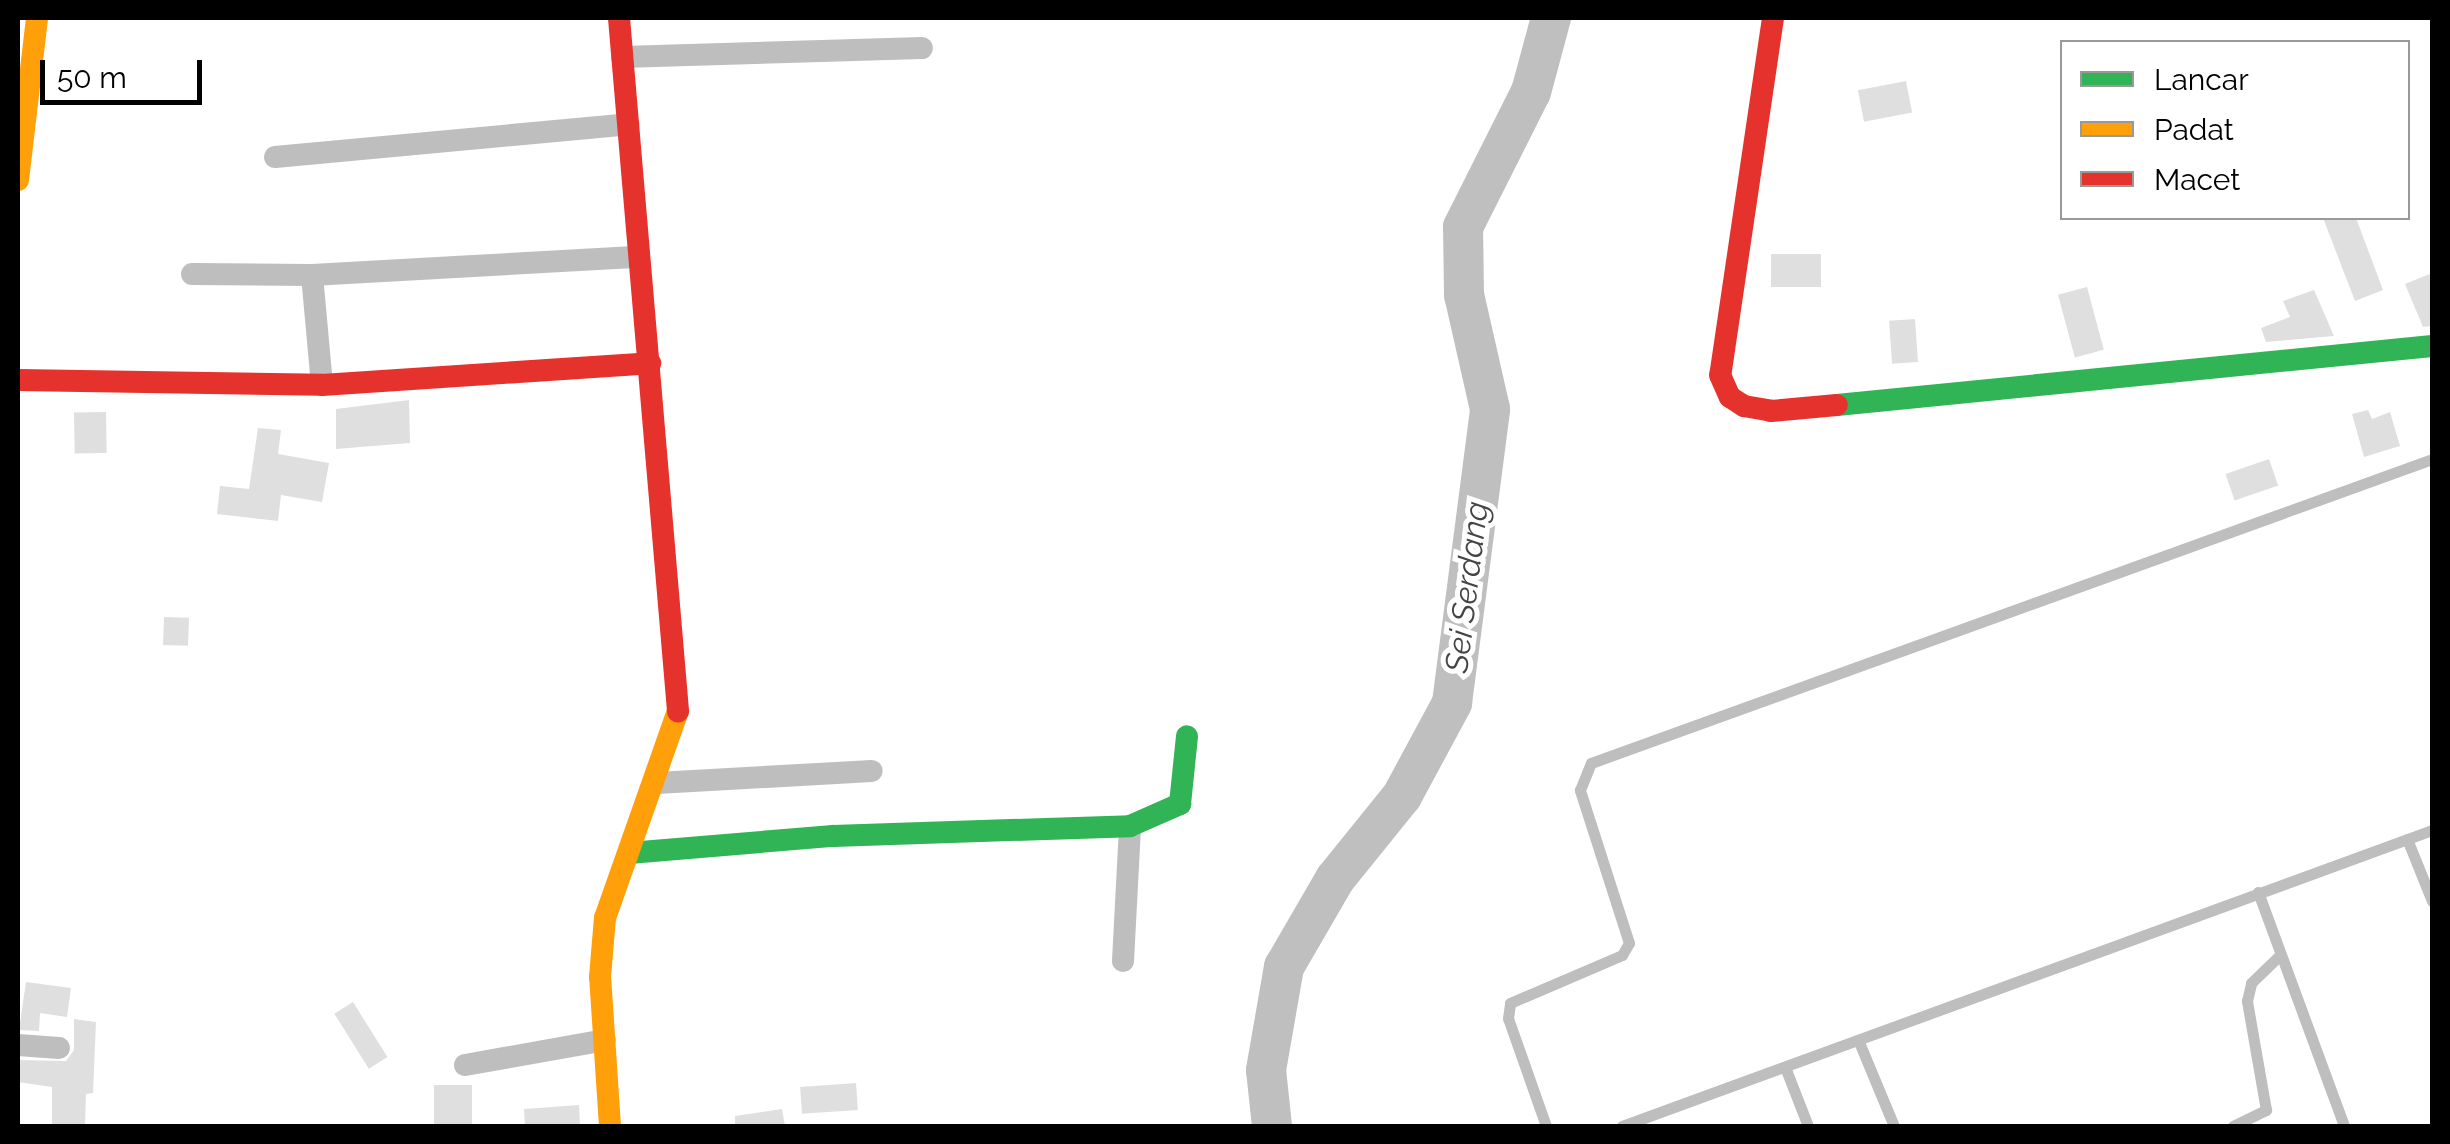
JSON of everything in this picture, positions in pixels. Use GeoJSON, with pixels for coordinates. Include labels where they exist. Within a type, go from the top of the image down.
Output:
{"type":"FeatureCollection","features":[{"type":"Feature","properties":{"kind":"main road"},"geometry":{"type":"LineString","coordinates":[[18,180],[37,18]]}},
{"type":"Feature","properties":{"kind":"main road"},"geometry":{"type":"LineString","coordinates":[[610,1126],[605,918],[679,719],[679,678],[619,18]]}},
{"type":"Feature","properties":{"kind":"main road"},"geometry":{"type":"LineString","coordinates":[[1772,18],[1720,374],[1730,396],[1744,406],[1771,411],[2432,346]]}},
{"type":"Feature","properties":{"kind":"main road"},"geometry":{"type":"LineString","coordinates":[[18,380],[322,385],[650,363]]}},
{"type":"Feature","properties":{"kind":"main road"},"geometry":{"type":"LineString","coordinates":[[629,853],[851,835],[1130,826],[1180,804],[1187,736]]}},
{"type":"Feature","properties":{"kind":"street"},"geometry":{"type":"LineString","coordinates":[[622,57],[922,48]]}},
{"type":"Feature","properties":{"kind":"street"},"geometry":{"type":"LineString","coordinates":[[275,157],[628,124]]}},
{"type":"Feature","properties":{"kind":"street"},"geometry":{"type":"LineString","coordinates":[[192,274],[312,275],[639,258]]}},
{"type":"Feature","properties":{"kind":"street"},"geometry":{"type":"LineString","coordinates":[[312,275],[322,385]]}},
{"type":"Feature","properties":{"kind":"street"},"geometry":{"type":"LineString","coordinates":[[657,782],[872,771]]}},
{"type":"Feature","properties":{"kind":"street"},"geometry":{"type":"LineString","coordinates":[[1123,962],[1130,826]]}},
{"type":"Feature","properties":{"kind":"street"},"geometry":{"type":"LineString","coordinates":[[466,1064],[605,1040]]}},
{"type":"Feature","properties":{"kind":"street"},"geometry":{"type":"LineString","coordinates":[[18,1045],[60,1048]]}},
{"type":"Feature","properties":{"kind":"lane"},"geometry":{"type":"LineString","coordinates":[[1546,1126],[1508,1018],[1510,1003],[1622,955],[1629,943],[1580,790],[1591,762],[2432,459]]}},
{"type":"Feature","properties":{"kind":"lane"},"geometry":{"type":"LineString","coordinates":[[1622,1126],[2432,830]]}},
{"type":"Feature","properties":{"kind":"lane"},"geometry":{"type":"LineString","coordinates":[[2407,839],[2432,901]]}},
{"type":"Feature","properties":{"kind":"lane"},"geometry":{"type":"LineString","coordinates":[[2258,892],[2344,1126]]}},
{"type":"Feature","properties":{"kind":"lane"},"geometry":{"type":"LineString","coordinates":[[2233,1126],[2266,1110],[2247,1001],[2251,984],[2279,956]]}},
{"type":"Feature","properties":{"kind":"lane"},"geometry":{"type":"LineString","coordinates":[[1859,1042],[1894,1126]]}},
{"type":"Feature","properties":{"kind":"lane"},"geometry":{"type":"LineString","coordinates":[[1785,1067],[1808,1126]]}},
{"type":"Feature","properties":{"kind":"building"},"geometry":{"type":"Polygon","coordinates":[[[1906,81],[1912,112],[1864,122],[1858,90],[1906,81]]]}},
{"type":"Feature","properties":{"kind":"building"},"geometry":{"type":"Polygon","coordinates":[[[2324,220],[2357,220],[2383,290],[2355,301],[2324,220]]]}},
{"type":"Feature","properties":{"kind":"building"},"geometry":{"type":"Polygon","coordinates":[[[1771,254],[1821,254],[1821,287],[1771,287],[1771,254]]]}},
{"type":"Feature","properties":{"kind":"building"},"geometry":{"type":"Polygon","coordinates":[[[2432,273],[2432,326],[2423,327],[2405,284],[2432,273]]]}},
{"type":"Feature","properties":{"kind":"building"},"geometry":{"type":"Polygon","coordinates":[[[2087,287],[2104,350],[2075,358],[2058,295],[2087,287]]]}},
{"type":"Feature","properties":{"kind":"building"},"geometry":{"type":"Polygon","coordinates":[[[2314,290],[2334,336],[2266,342],[2261,328],[2290,317],[2283,301],[2314,290]]]}},
{"type":"Feature","properties":{"kind":"building"},"geometry":{"type":"Polygon","coordinates":[[[1915,319],[1918,362],[1892,364],[1889,321],[1915,319]]]}},
{"type":"Feature","properties":{"kind":"building"},"geometry":{"type":"Polygon","coordinates":[[[409,400],[410,443],[336,449],[336,409],[409,400]]]}},
{"type":"Feature","properties":{"kind":"building"},"geometry":{"type":"Polygon","coordinates":[[[2368,410],[2372,419],[2390,412],[2400,446],[2364,457],[2352,414],[2368,410]]]}},
{"type":"Feature","properties":{"kind":"building"},"geometry":{"type":"Polygon","coordinates":[[[106,412],[107,453],[75,454],[74,413],[106,412]]]}},
{"type":"Feature","properties":{"kind":"building"},"geometry":{"type":"Polygon","coordinates":[[[258,428],[281,430],[278,454],[329,463],[322,502],[281,495],[278,521],[217,514],[220,486],[249,489],[258,428]]]}},
{"type":"Feature","properties":{"kind":"building"},"geometry":{"type":"Polygon","coordinates":[[[2269,459],[2278,485],[2235,500],[2226,474],[2269,459]]]}},
{"type":"Feature","properties":{"kind":"building"},"geometry":{"type":"Polygon","coordinates":[[[164,617],[189,618],[188,646],[163,645],[164,617]]]}},
{"type":"Feature","properties":{"kind":"building"},"geometry":{"type":"Polygon","coordinates":[[[26,982],[71,988],[67,1017],[40,1013],[39,1031],[19,1030],[26,982]]]}},
{"type":"Feature","properties":{"kind":"building"},"geometry":{"type":"Polygon","coordinates":[[[353,1002],[387,1057],[369,1069],[334,1014],[353,1002]]]}},
{"type":"Feature","properties":{"kind":"building"},"geometry":{"type":"Polygon","coordinates":[[[74,1019],[96,1022],[93,1093],[86,1094],[85,1124],[52,1124],[52,1087],[18,1082],[18,1060],[66,1061],[74,1050],[74,1019]]]}},
{"type":"Feature","properties":{"kind":"building"},"geometry":{"type":"Polygon","coordinates":[[[856,1083],[858,1110],[802,1114],[800,1087],[856,1083]]]}},
{"type":"Feature","properties":{"kind":"building"},"geometry":{"type":"Polygon","coordinates":[[[434,1085],[472,1085],[472,1126],[434,1126],[434,1085]]]}},
{"type":"Feature","properties":{"kind":"building"},"geometry":{"type":"Polygon","coordinates":[[[579,1105],[580,1126],[525,1126],[524,1109],[579,1105]]]}},
{"type":"Feature","properties":{"kind":"building"},"geometry":{"type":"Polygon","coordinates":[[[782,1109],[785,1126],[735,1126],[735,1116],[782,1109]]]}},
{"type":"Feature","properties":{"kind":"waterway","name":"Sei Serdang"},"geometry":{"type":"LineString","coordinates":[[1272,1126],[1266,1070],[1284,967],[1335,879],[1402,796],[1452,703],[1490,409],[1464,295],[1463,227],[1531,92],[1551,18]]}},
{"type":"Feature","properties":{"kind":"traffic: fast"},"geometry":{"type":"LineString","coordinates":[[1837,405],[2432,346]]}},
{"type":"Feature","properties":{"kind":"traffic: fast"},"geometry":{"type":"LineString","coordinates":[[629,853],[833,836],[1130,826],[1180,804],[1187,736]]}},
{"type":"Feature","properties":{"kind":"traffic: slow"},"geometry":{"type":"LineString","coordinates":[[18,180],[37,18]]}},
{"type":"Feature","properties":{"kind":"traffic: slow"},"geometry":{"type":"LineString","coordinates":[[610,1126],[600,977],[605,918],[678,711]]}},
{"type":"Feature","properties":{"kind":"traffic: jam"},"geometry":{"type":"LineString","coordinates":[[619,18],[678,711]]}},
{"type":"Feature","properties":{"kind":"traffic: jam"},"geometry":{"type":"LineString","coordinates":[[1773,18],[1720,375],[1730,397],[1744,406],[1771,411],[1837,405]]}},
{"type":"Feature","properties":{"kind":"traffic: jam"},"geometry":{"type":"LineString","coordinates":[[18,380],[322,385],[650,363]]}}]}
